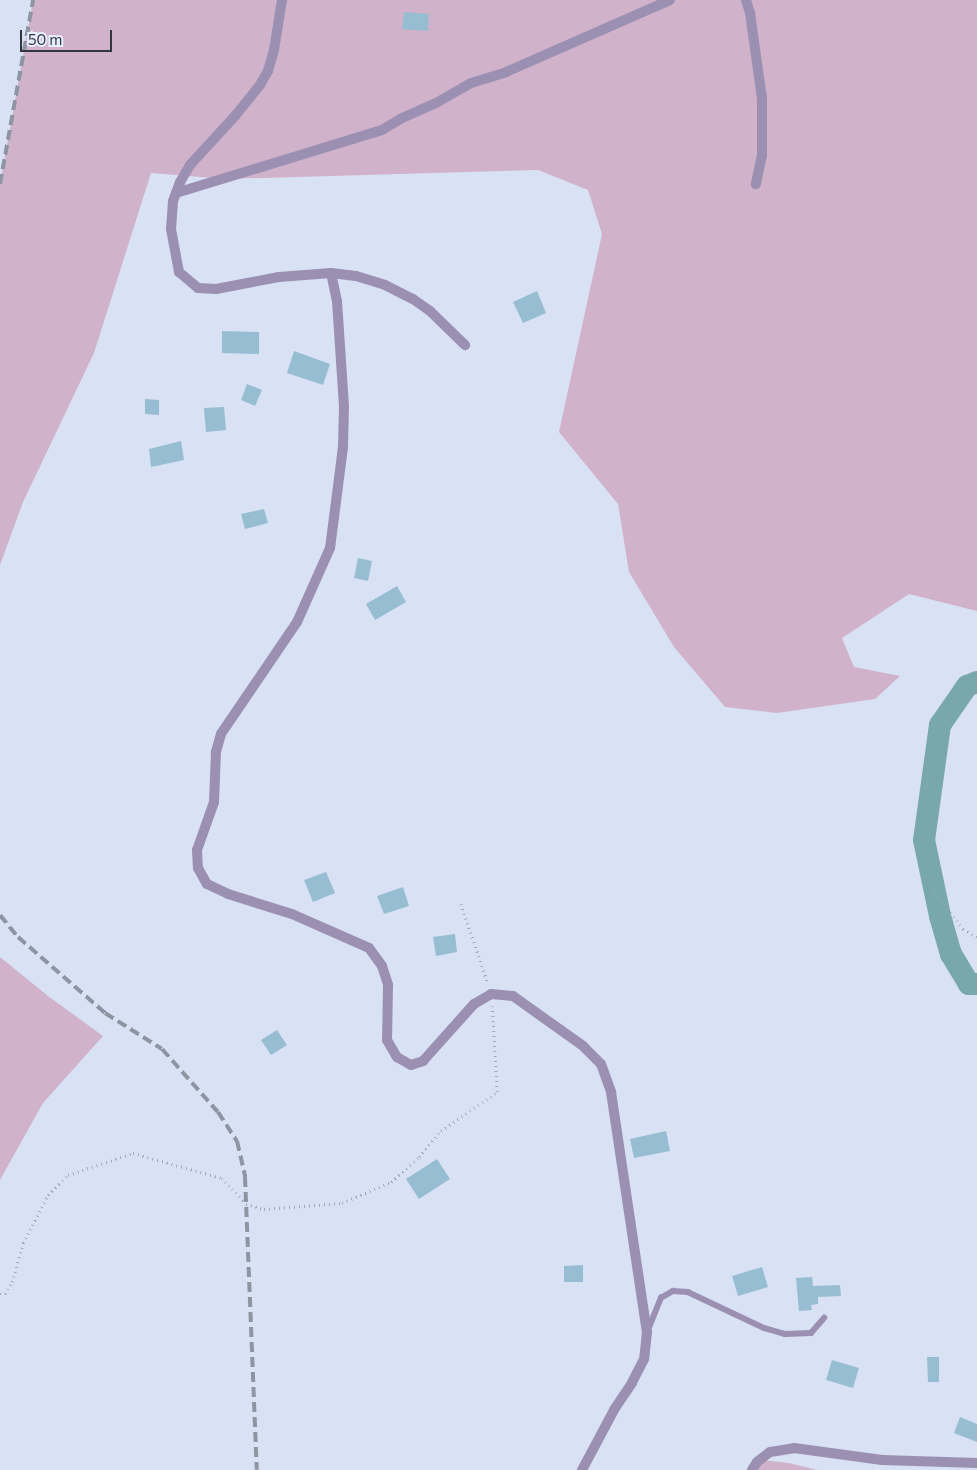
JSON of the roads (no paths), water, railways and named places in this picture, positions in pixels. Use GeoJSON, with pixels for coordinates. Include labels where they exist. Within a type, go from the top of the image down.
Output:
{"type":"FeatureCollection","features":[{"type":"Feature","properties":{"kind":"street"},"geometry":{"type":"LineString","coordinates":[[282,0],[274,50],[268,71],[260,85],[235,116],[190,165],[176,193],[171,229],[173,251],[179,272],[198,288],[216,289],[279,277],[331,273],[356,276],[385,285],[412,299],[430,311],[465,345]]}},
{"type":"Feature","properties":{"kind":"street"},"geometry":{"type":"LineString","coordinates":[[176,193],[382,130],[471,83],[514,68],[670,0]]}},
{"type":"Feature","properties":{"kind":"street"},"geometry":{"type":"LineString","coordinates":[[746,0],[762,98],[762,155],[756,184]]}},
{"type":"Feature","properties":{"kind":"street"},"geometry":{"type":"LineString","coordinates":[[331,273],[338,301],[344,406],[343,447],[330,548],[297,622],[221,734],[216,752],[214,802],[197,850],[198,868],[207,884],[228,894],[292,914],[369,948],[382,966],[388,985],[387,1040],[397,1058],[411,1065],[423,1061],[474,1004],[491,994],[513,996],[583,1046],[601,1064],[612,1092],[647,1332],[644,1359],[582,1470]]}},
{"type":"Feature","properties":{"kind":"street"},"geometry":{"type":"LineString","coordinates":[[752,1470],[770,1452],[794,1448],[882,1460],[977,1463]]}},
{"type":"Feature","properties":{"kind":"lane"},"geometry":{"type":"LineString","coordinates":[[647,1332],[661,1298],[673,1291],[688,1292],[764,1328],[784,1334],[811,1333],[824,1318]]}},
{"type":"Feature","properties":{"kind":"waterway"},"geometry":{"type":"LineString","coordinates":[[977,682],[967,686],[940,725],[924,840],[940,916],[951,954],[969,984],[977,984]]}},
{"type":"Feature","properties":{"kind":"railway"},"geometry":{"type":"LineString","coordinates":[[0,184],[33,0]]}},
{"type":"Feature","properties":{"kind":"railway"},"geometry":{"type":"LineString","coordinates":[[0,915],[18,937],[105,1013],[162,1049],[218,1112],[237,1141],[245,1177],[257,1470]]}}]}
